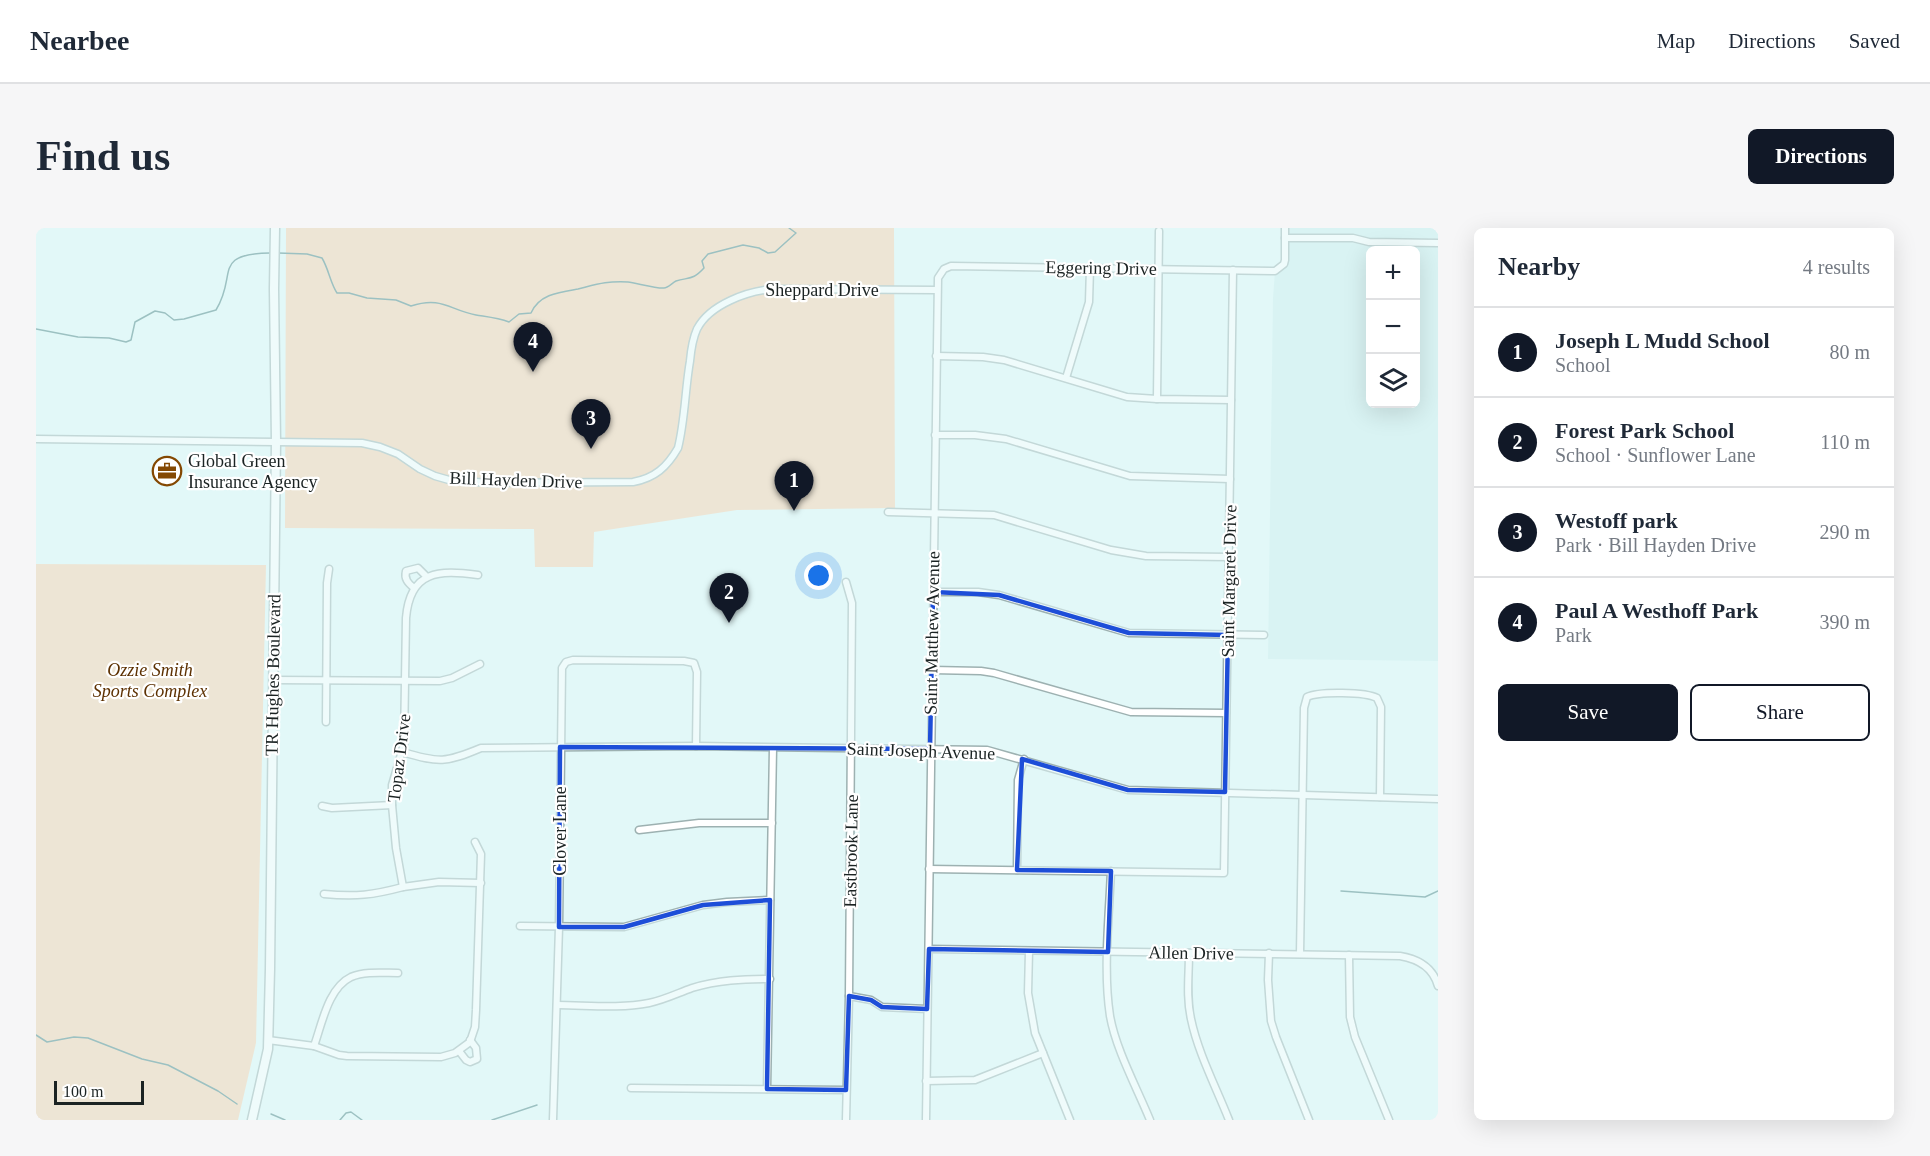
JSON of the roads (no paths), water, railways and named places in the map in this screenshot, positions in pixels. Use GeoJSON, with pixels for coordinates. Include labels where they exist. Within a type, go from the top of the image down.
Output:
{"type":"FeatureCollection","features":[{"type":"Feature","properties":{"kind":"main road","name":"TR Hughes Boulevard"},"geometry":{"type":"LineString","coordinates":[[252,1120],[268,1040],[272,883],[276,228]]}},
{"type":"Feature","properties":{"kind":"street"},"geometry":{"type":"LineString","coordinates":[[1285,228],[1285,238],[1353,238],[1369,242],[1438,243]]}},
{"type":"Feature","properties":{"kind":"street"},"geometry":{"type":"LineString","coordinates":[[1157,399],[1159,231]]}},
{"type":"Feature","properties":{"kind":"street","name":"Eggering Drive"},"geometry":{"type":"LineString","coordinates":[[937,290],[940,274],[944,269],[951,267],[1275,271],[1280,269],[1285,260],[1285,238]]}},
{"type":"Feature","properties":{"kind":"street"},"geometry":{"type":"LineString","coordinates":[[1066,378],[1089,302],[1090,268]]}},
{"type":"Feature","properties":{"kind":"street","name":"Saint Margaret Drive"},"geometry":{"type":"LineString","coordinates":[[1111,871],[1224,873],[1233,270]]}},
{"type":"Feature","properties":{"kind":"street","name":"Sheppard Drive"},"geometry":{"type":"LineString","coordinates":[[678,448],[690,358],[698,328],[711,313],[725,304],[756,290],[937,290]]}},
{"type":"Feature","properties":{"kind":"street","name":"Saint Matthew Avenue"},"geometry":{"type":"LineString","coordinates":[[926,1120],[937,290]]}},
{"type":"Feature","properties":{"kind":"street"},"geometry":{"type":"LineString","coordinates":[[936,356],[1004,360],[1127,397],[1232,400]]}},
{"type":"Feature","properties":{"kind":"street"},"geometry":{"type":"LineString","coordinates":[[935,435],[975,435],[1006,439],[1130,476],[1230,479]]}},
{"type":"Feature","properties":{"kind":"street","name":"Bill Hayden Drive"},"geometry":{"type":"LineString","coordinates":[[36,439],[362,443],[398,454],[435,476],[464,482],[489,483],[587,483],[645,480],[662,470],[678,448]]}},
{"type":"Feature","properties":{"kind":"street"},"geometry":{"type":"LineString","coordinates":[[888,512],[994,515],[1127,554],[1229,557]]}},
{"type":"Feature","properties":{"kind":"street","name":"Topaz Drive"},"geometry":{"type":"LineString","coordinates":[[403,887],[396,848],[392,785],[404,744],[406,618],[407,604],[414,588],[408,583],[406,571],[418,568],[427,577],[442,572],[478,575]]}},
{"type":"Feature","properties":{"kind":"street"},"geometry":{"type":"LineString","coordinates":[[326,722],[329,569]]}},
{"type":"Feature","properties":{"kind":"street"},"geometry":{"type":"LineString","coordinates":[[414,588],[427,577]]}},
{"type":"Feature","properties":{"kind":"street","name":"Eastbrook Lane"},"geometry":{"type":"LineString","coordinates":[[846,582],[852,603],[846,1120]]}},
{"type":"Feature","properties":{"kind":"street"},"geometry":{"type":"LineString","coordinates":[[933,592],[978,592],[999,595],[1129,633],[1264,635]]}},
{"type":"Feature","properties":{"kind":"street","name":"Clover Lane"},"geometry":{"type":"LineString","coordinates":[[553,1120],[559,927],[561,674],[566,662],[573,660],[694,663],[698,672],[696,747]]}},
{"type":"Feature","properties":{"kind":"street"},"geometry":{"type":"LineString","coordinates":[[273,680],[440,681],[453,678],[480,664]]}},
{"type":"Feature","properties":{"kind":"street"},"geometry":{"type":"LineString","coordinates":[[932,670],[994,673],[1131,712],[1226,713]]}},
{"type":"Feature","properties":{"kind":"street"},"geometry":{"type":"LineString","coordinates":[[1300,954],[1304,708],[1307,697],[1318,693],[1367,694],[1377,698],[1381,707],[1380,797]]}},
{"type":"Feature","properties":{"kind":"street","name":"Saint Joseph Avenue"},"geometry":{"type":"LineString","coordinates":[[402,752],[444,760],[454,759],[481,748],[696,747],[987,750],[1114,788],[1128,790],[1438,799]]}},
{"type":"Feature","properties":{"kind":"street"},"geometry":{"type":"LineString","coordinates":[[767,1089],[773,748]]}},
{"type":"Feature","properties":{"kind":"street"},"geometry":{"type":"LineString","coordinates":[[1017,870],[1018,780],[1023,759]]}},
{"type":"Feature","properties":{"kind":"street"},"geometry":{"type":"LineString","coordinates":[[322,806],[332,808],[392,805]]}},
{"type":"Feature","properties":{"kind":"street"},"geometry":{"type":"LineString","coordinates":[[639,830],[699,823],[772,823]]}},
{"type":"Feature","properties":{"kind":"street"},"geometry":{"type":"LineString","coordinates":[[268,1040],[314,1046],[339,1055],[360,1057],[441,1057],[459,1051],[470,1040],[475,1027],[481,883],[481,854],[475,842]]}},
{"type":"Feature","properties":{"kind":"street"},"geometry":{"type":"LineString","coordinates":[[929,869],[1111,871],[1108,952],[1110,1017],[1150,1120]]}},
{"type":"Feature","properties":{"kind":"street"},"geometry":{"type":"LineString","coordinates":[[324,894],[372,895],[403,887],[439,882],[481,883]]}},
{"type":"Feature","properties":{"kind":"street"},"geometry":{"type":"LineString","coordinates":[[520,926],[624,927],[703,905],[770,900]]}},
{"type":"Feature","properties":{"kind":"street","name":"Allen Drive"},"geometry":{"type":"LineString","coordinates":[[929,949],[1400,956],[1414,958],[1423,963],[1438,986]]}},
{"type":"Feature","properties":{"kind":"street"},"geometry":{"type":"LineString","coordinates":[[1029,951],[1030,1013],[1035,1033],[1070,1120]]}},
{"type":"Feature","properties":{"kind":"street"},"geometry":{"type":"LineString","coordinates":[[1190,953],[1188,991],[1190,1016],[1195,1037],[1229,1120]]}},
{"type":"Feature","properties":{"kind":"street"},"geometry":{"type":"LineString","coordinates":[[1269,953],[1271,1021],[1310,1120]]}},
{"type":"Feature","properties":{"kind":"street"},"geometry":{"type":"LineString","coordinates":[[1349,955],[1350,1017],[1355,1037],[1389,1120]]}},
{"type":"Feature","properties":{"kind":"street"},"geometry":{"type":"LineString","coordinates":[[314,1046],[330,1001],[341,984],[352,977],[372,973],[398,973]]}},
{"type":"Feature","properties":{"kind":"street"},"geometry":{"type":"LineString","coordinates":[[557,1005],[637,1005],[716,982],[770,979]]}},
{"type":"Feature","properties":{"kind":"street"},"geometry":{"type":"LineString","coordinates":[[849,996],[871,1000],[882,1007],[927,1009]]}},
{"type":"Feature","properties":{"kind":"street"},"geometry":{"type":"LineString","coordinates":[[459,1051],[470,1062],[477,1059],[476,1048],[470,1040]]}},
{"type":"Feature","properties":{"kind":"street"},"geometry":{"type":"LineString","coordinates":[[926,1081],[975,1080],[1043,1053]]}},
{"type":"Feature","properties":{"kind":"street"},"geometry":{"type":"LineString","coordinates":[[631,1088],[846,1090]]}},
{"type":"Feature","properties":{"kind":"waterway"},"geometry":{"type":"LineString","coordinates":[[278,253],[307,254],[322,258],[337,293],[396,300],[411,306],[430,302],[438,303],[467,313],[509,322],[519,314],[531,313],[539,302],[557,293],[614,282],[666,288],[676,281],[697,275],[704,268],[702,261],[708,254],[743,245],[759,248],[768,253],[775,252],[796,233],[789,228]]}},
{"type":"Feature","properties":{"kind":"waterway"},"geometry":{"type":"LineString","coordinates":[[36,329],[78,337],[109,338],[126,342],[131,340],[135,322],[155,311],[165,313],[174,320],[216,310],[233,262],[240,257],[252,254],[270,253]]}},
{"type":"Feature","properties":{"kind":"waterway"},"geometry":{"type":"LineString","coordinates":[[1341,891],[1425,897],[1438,891]]}},
{"type":"Feature","properties":{"kind":"waterway"},"geometry":{"type":"LineString","coordinates":[[36,1035],[47,1042],[74,1037],[88,1038],[142,1059],[168,1065],[218,1091],[237,1104]]}},
{"type":"Feature","properties":{"kind":"waterway"},"geometry":{"type":"LineString","coordinates":[[492,1120],[537,1105]]}},
{"type":"Feature","properties":{"kind":"waterway"},"geometry":{"type":"LineString","coordinates":[[340,1120],[346,1113],[351,1112],[362,1120]]}},
{"type":"Feature","properties":{"kind":"waterway"},"geometry":{"type":"LineString","coordinates":[[271,1114],[285,1120]]}},
{"type":"Feature","properties":{"kind":"place","name":"Paul A Westhoff Park"},"geometry":{"type":"Point","coordinates":[533,372]}},
{"type":"Feature","properties":{"kind":"place","name":"Westoff park"},"geometry":{"type":"Point","coordinates":[591,449]}},
{"type":"Feature","properties":{"kind":"place","name":"Global Green Insurance Agency"},"geometry":{"type":"Point","coordinates":[167,471]}},
{"type":"Feature","properties":{"kind":"place","name":"Joseph L Mudd School"},"geometry":{"type":"Point","coordinates":[794,511]}},
{"type":"Feature","properties":{"kind":"place","name":"Forest Park School"},"geometry":{"type":"Point","coordinates":[729,623]}},
{"type":"Feature","properties":{"kind":"park label","name":"Ozzie Smith Sports Complex"},"geometry":{"type":"Point","coordinates":[150,680]}}]}
